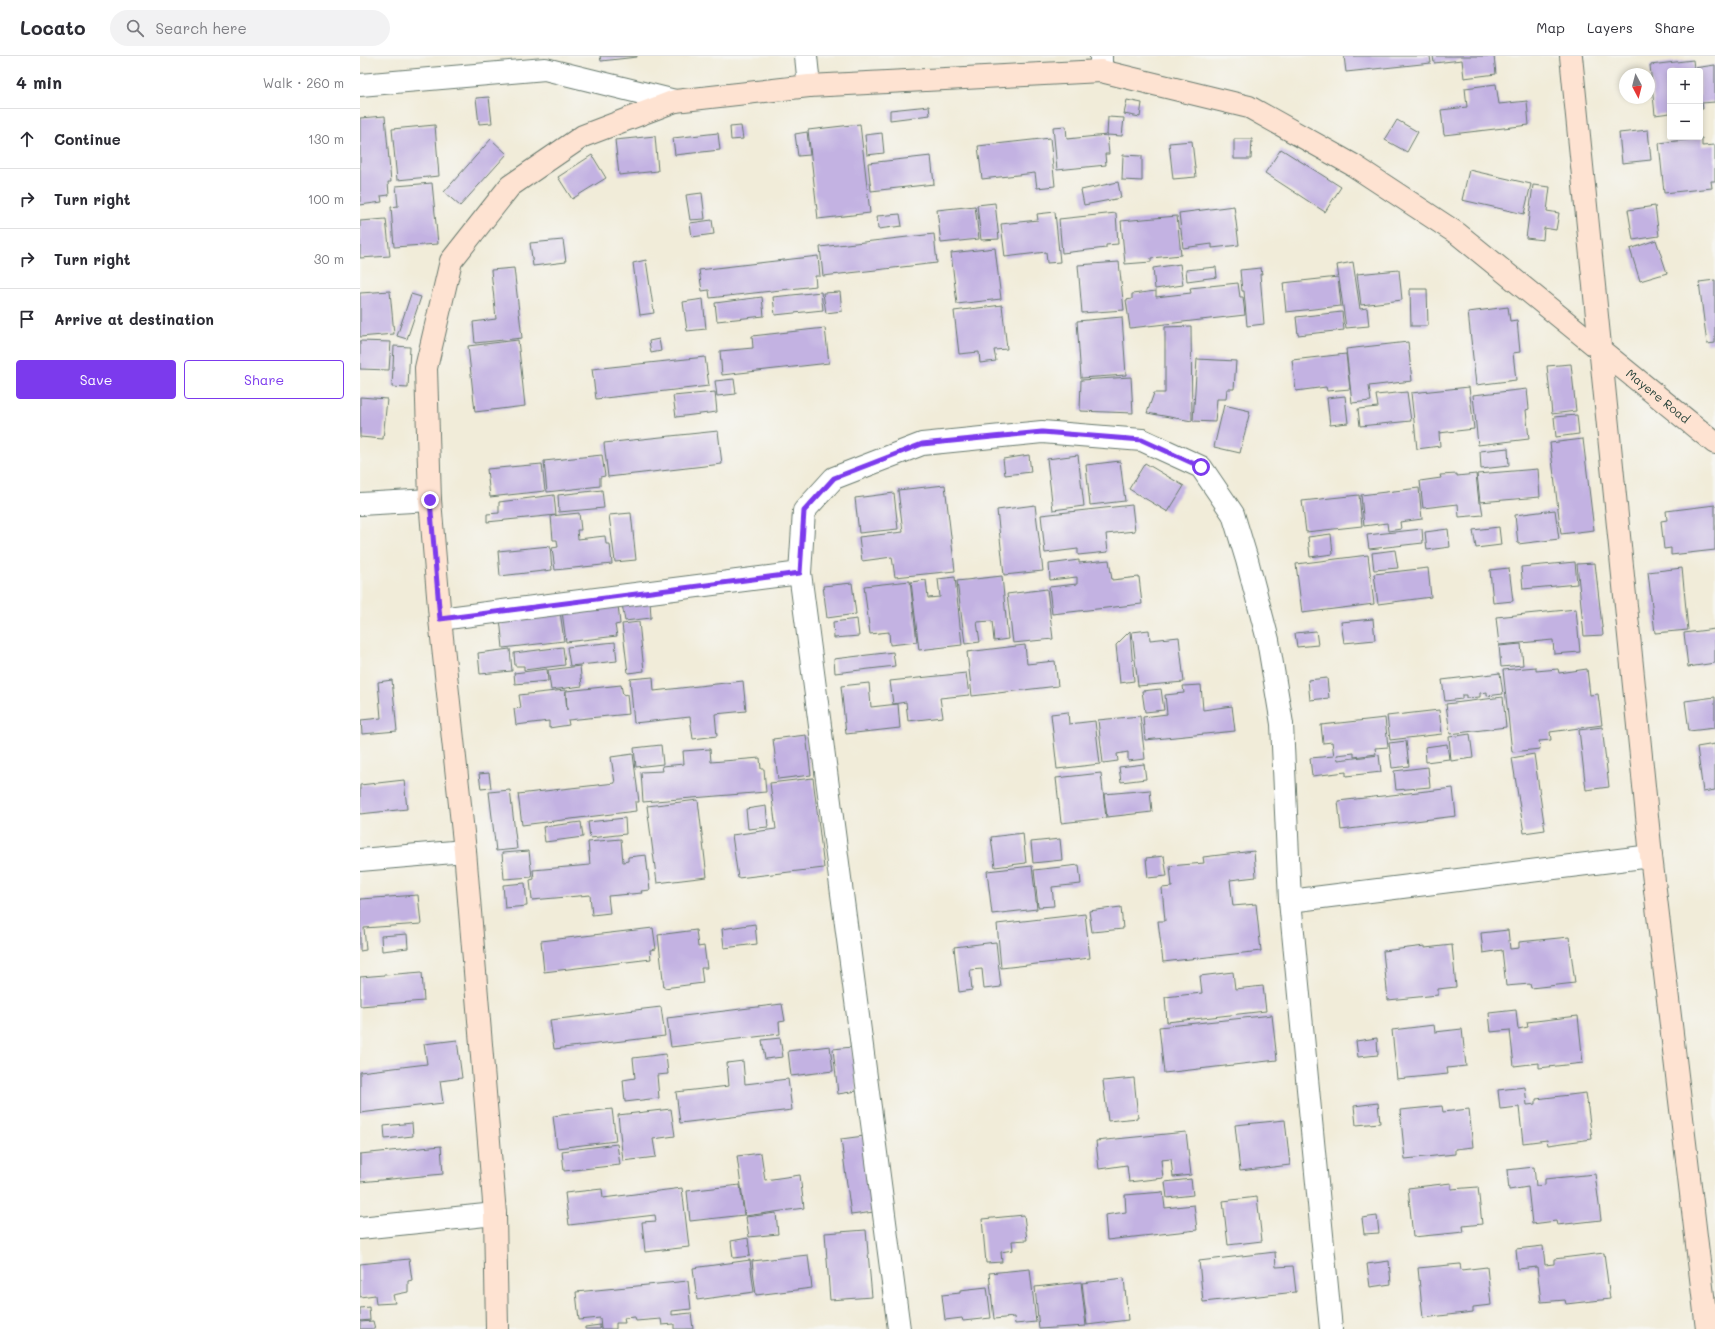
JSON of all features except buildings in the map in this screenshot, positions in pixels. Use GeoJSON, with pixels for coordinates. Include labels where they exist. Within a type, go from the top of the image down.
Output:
{"type":"FeatureCollection","features":[{"type":"Feature","properties":{"kind":"street"},"geometry":{"type":"LineString","coordinates":[[806,56],[810,86]]}},
{"type":"Feature","properties":{"kind":"street"},"geometry":{"type":"LineString","coordinates":[[1571,56],[1651,856],[1707,1329]]}},
{"type":"Feature","properties":{"kind":"street","name":"Mayere Road"},"geometry":{"type":"LineString","coordinates":[[497,1329],[495,1214],[465,851],[440,619],[430,500],[426,368],[451,261],[510,186],[583,136],[675,101],[810,86],[1101,64],[1249,106],[1353,165],[1458,234],[1715,443]]}},
{"type":"Feature","properties":{"kind":"street"},"geometry":{"type":"LineString","coordinates":[[360,85],[545,70],[675,101]]}},
{"type":"Feature","properties":{"kind":"street"},"geometry":{"type":"LineString","coordinates":[[899,1329],[800,573],[804,511],[834,478],[922,444],[1042,432],[1142,440],[1201,467],[1233,514],[1268,640],[1282,724],[1290,901],[1331,1329]]}},
{"type":"Feature","properties":{"kind":"street"},"geometry":{"type":"LineString","coordinates":[[360,504],[430,500]]}},
{"type":"Feature","properties":{"kind":"street"},"geometry":{"type":"LineString","coordinates":[[440,619],[800,573]]}},
{"type":"Feature","properties":{"kind":"street"},"geometry":{"type":"LineString","coordinates":[[360,860],[465,851]]}},
{"type":"Feature","properties":{"kind":"street"},"geometry":{"type":"LineString","coordinates":[[1290,901],[1651,856]]}},
{"type":"Feature","properties":{"kind":"street"},"geometry":{"type":"LineString","coordinates":[[360,1228],[495,1214]]}},
{"type":"Feature","properties":{"kind":"route"},"geometry":{"type":"LineString","coordinates":[[430,500],[440,619],[800,573],[804,511],[834,478],[922,444],[1042,432],[1142,440],[1201,467]]}}]}
